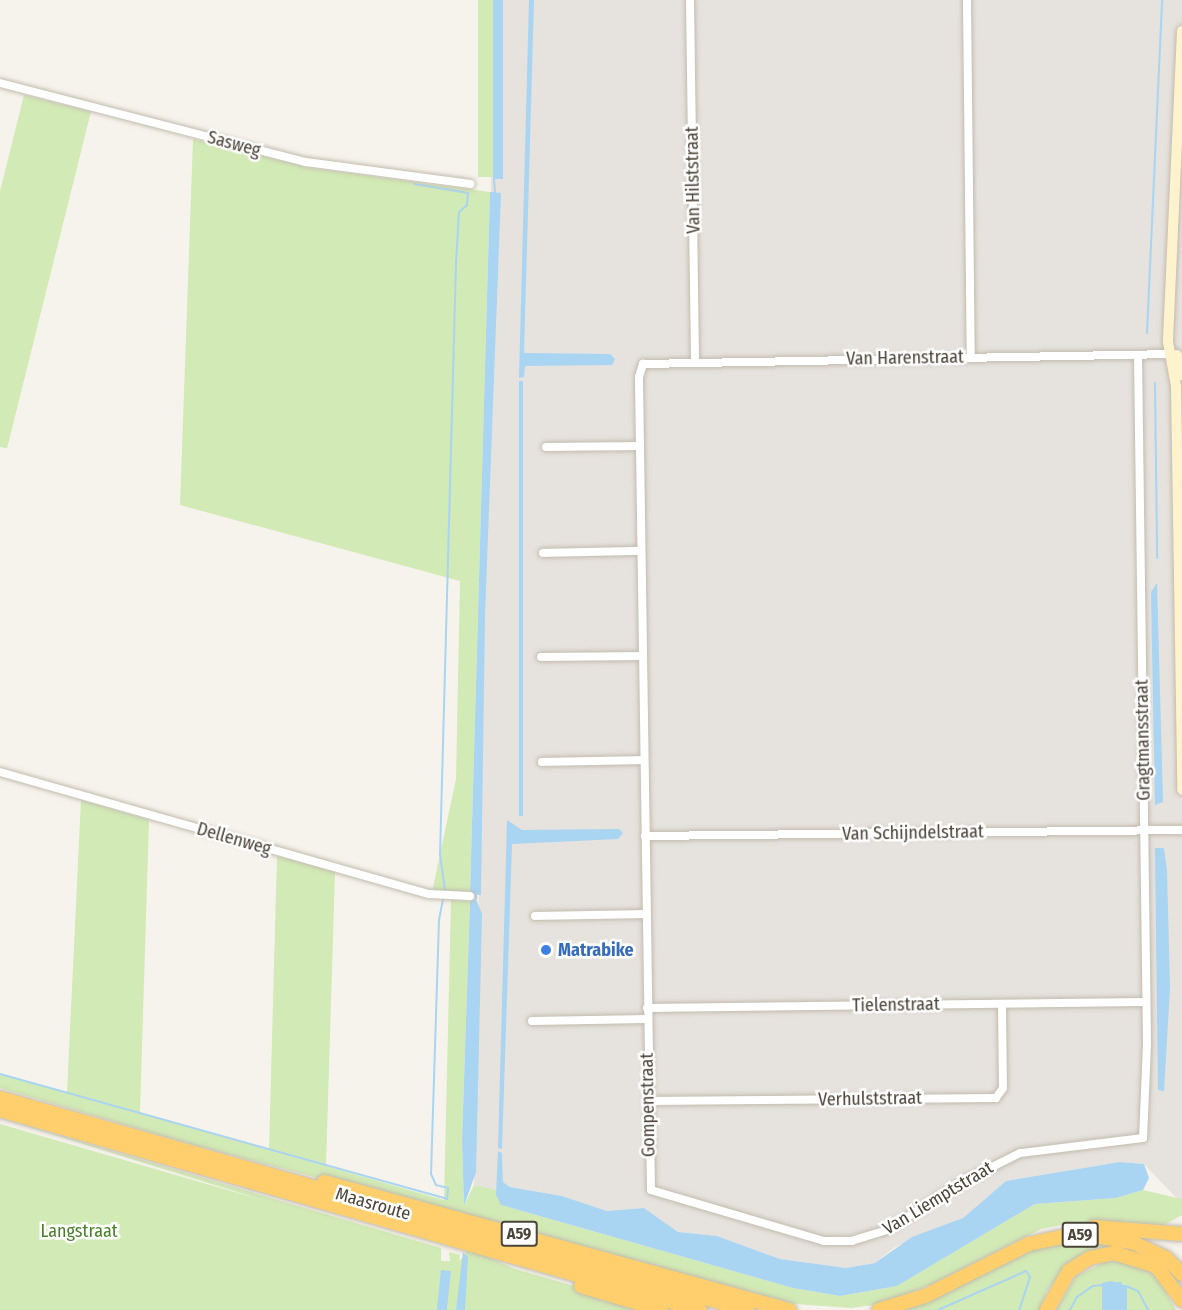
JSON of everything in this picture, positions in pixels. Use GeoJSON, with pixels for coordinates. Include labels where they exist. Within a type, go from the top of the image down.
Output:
{"type":"FeatureCollection","features":[{"type":"Feature","properties":{"kind":"highway","name":"Maasroute"},"geometry":{"type":"LineString","coordinates":[[0,1098],[747,1310]]}},
{"type":"Feature","properties":{"kind":"highway","name":"Maasroute"},"geometry":{"type":"LineString","coordinates":[[0,1110],[700,1310]]}},
{"type":"Feature","properties":{"kind":"highway","name":"A59"},"geometry":{"type":"LineString","coordinates":[[246,1167],[344,1185],[790,1310]]}},
{"type":"Feature","properties":{"kind":"highway","name":"A59"},"geometry":{"type":"LineString","coordinates":[[978,1268],[1015,1244],[1059,1229],[1101,1227],[1182,1234]]}},
{"type":"Feature","properties":{"kind":"highway","name":"A59"},"geometry":{"type":"LineString","coordinates":[[879,1310],[925,1296],[978,1268],[1040,1241],[1084,1235],[1146,1248],[1182,1274]]}},
{"type":"Feature","properties":{"kind":"highway","name":"A59"},"geometry":{"type":"LineString","coordinates":[[1047,1310],[1069,1271],[1107,1254],[1136,1256],[1156,1266],[1182,1300]]}},
{"type":"Feature","properties":{"kind":"highway","name":"A59"},"geometry":{"type":"LineString","coordinates":[[510,1257],[568,1282],[661,1310]]}},
{"type":"Feature","properties":{"kind":"street","name":"Van Hilststraat"},"geometry":{"type":"LineString","coordinates":[[690,0],[695,360]]}},
{"type":"Feature","properties":{"kind":"street"},"geometry":{"type":"LineString","coordinates":[[967,0],[971,357]]}},
{"type":"Feature","properties":{"kind":"street"},"geometry":{"type":"LineString","coordinates":[[1182,31],[1170,328],[1176,386],[1181,567],[1182,790]]}},
{"type":"Feature","properties":{"kind":"street","name":"Sasweg"},"geometry":{"type":"LineString","coordinates":[[0,83],[306,162],[471,184]]}},
{"type":"Feature","properties":{"kind":"street","name":"Van Harenstraat"},"geometry":{"type":"LineString","coordinates":[[639,373],[643,364],[653,361],[1173,354]]}},
{"type":"Feature","properties":{"kind":"street"},"geometry":{"type":"LineString","coordinates":[[1173,354],[1182,375]]}},
{"type":"Feature","properties":{"kind":"street","name":"Gragtmansstraat"},"geometry":{"type":"LineString","coordinates":[[1138,355],[1147,1124]]}},
{"type":"Feature","properties":{"kind":"street","name":"Gompenstraat"},"geometry":{"type":"LineString","coordinates":[[639,373],[651,1190]]}},
{"type":"Feature","properties":{"kind":"street"},"geometry":{"type":"LineString","coordinates":[[546,447],[640,446]]}},
{"type":"Feature","properties":{"kind":"street"},"geometry":{"type":"LineString","coordinates":[[543,553],[641,551]]}},
{"type":"Feature","properties":{"kind":"street"},"geometry":{"type":"LineString","coordinates":[[541,657],[642,656]]}},
{"type":"Feature","properties":{"kind":"street"},"geometry":{"type":"LineString","coordinates":[[542,762],[644,760]]}},
{"type":"Feature","properties":{"kind":"street","name":"Dellenweg"},"geometry":{"type":"LineString","coordinates":[[0,772],[439,895],[470,896]]}},
{"type":"Feature","properties":{"kind":"street","name":"Van Schijndelstraat"},"geometry":{"type":"LineString","coordinates":[[645,836],[1182,830]]}},
{"type":"Feature","properties":{"kind":"street"},"geometry":{"type":"LineString","coordinates":[[535,916],[646,914]]}},
{"type":"Feature","properties":{"kind":"street","name":"Tielenstraat"},"geometry":{"type":"LineString","coordinates":[[647,1008],[1146,1002]]}},
{"type":"Feature","properties":{"kind":"street","name":"Verhulststraat"},"geometry":{"type":"LineString","coordinates":[[648,1101],[996,1098],[1003,1088],[1002,1004]]}},
{"type":"Feature","properties":{"kind":"street"},"geometry":{"type":"LineString","coordinates":[[531,1021],[647,1019]]}},
{"type":"Feature","properties":{"kind":"street","name":"Van Liemptstraat"},"geometry":{"type":"LineString","coordinates":[[651,1190],[824,1241],[852,1241],[895,1226],[1005,1159],[1041,1149],[1136,1141],[1143,1138],[1147,1124]]}},
{"type":"Feature","properties":{"kind":"shaded area"},"geometry":{"type":"Polygon","coordinates":[[[494,0],[1182,0],[1182,1204],[1144,1164],[1120,1162],[1006,1181],[963,1218],[895,1247],[875,1263],[846,1268],[780,1259],[717,1236],[678,1232],[644,1208],[607,1211],[562,1196],[511,1187],[503,1182],[502,1153],[498,1151],[498,1190],[474,1185],[494,0]]]}},
{"type":"Feature","properties":{"kind":"green space"},"geometry":{"type":"Polygon","coordinates":[[[478,0],[493,0],[493,177],[478,177],[478,0]]]}},
{"type":"Feature","properties":{"kind":"green space"},"geometry":{"type":"Polygon","coordinates":[[[24,95],[91,112],[7,448],[0,447],[0,191],[24,95]]]}},
{"type":"Feature","properties":{"kind":"green space"},"geometry":{"type":"Polygon","coordinates":[[[193,139],[310,168],[490,192],[470,894],[432,892],[456,779],[460,581],[180,505],[193,139]]]}},
{"type":"Feature","properties":{"kind":"green space"},"geometry":{"type":"Polygon","coordinates":[[[81,800],[149,820],[140,1112],[269,1149],[277,856],[335,872],[326,1166],[444,1200],[451,900],[470,901],[462,1140],[464,1206],[474,1185],[498,1190],[501,1205],[793,1288],[840,1296],[897,1286],[1035,1204],[1116,1198],[1143,1190],[1182,1199],[1182,1215],[1164,1225],[1076,1222],[1041,1229],[937,1282],[880,1304],[852,1308],[795,1304],[197,1146],[0,1088],[0,1074],[67,1092],[81,800]]]}},
{"type":"Feature","properties":{"kind":"green space","name":"Langstraat"},"geometry":{"type":"Polygon","coordinates":[[[0,1118],[441,1248],[441,1261],[450,1261],[449,1252],[460,1255],[459,1261],[466,1254],[463,1246],[515,1269],[657,1310],[0,1310],[0,1124],[272,1203],[0,1118]]]}},
{"type":"Feature","properties":{"kind":"green space"},"geometry":{"type":"Polygon","coordinates":[[[1053,1241],[1112,1242],[1112,1248],[1069,1263],[1046,1292],[1041,1310],[900,1310],[1053,1241]]]}},
{"type":"Feature","properties":{"kind":"green space"},"geometry":{"type":"Polygon","coordinates":[[[1120,1261],[1147,1270],[1159,1280],[1176,1310],[1056,1310],[1076,1276],[1105,1262],[1120,1261]]]}},
{"type":"Feature","properties":{"kind":"water"},"geometry":{"type":"Polygon","coordinates":[[[493,0],[503,0],[503,179],[493,179],[493,0]]]}},
{"type":"Feature","properties":{"kind":"water"},"geometry":{"type":"Polygon","coordinates":[[[529,0],[534,0],[524,353],[610,354],[615,359],[612,365],[525,366],[524,377],[519,378],[529,0]]]}},
{"type":"Feature","properties":{"kind":"water"},"geometry":{"type":"Polygon","coordinates":[[[490,192],[501,193],[485,615],[481,895],[470,894],[490,192]]]}},
{"type":"Feature","properties":{"kind":"water"},"geometry":{"type":"Polygon","coordinates":[[[519,381],[523,381],[523,816],[519,816],[519,381]]]}},
{"type":"Feature","properties":{"kind":"water"},"geometry":{"type":"Polygon","coordinates":[[[1157,583],[1163,802],[1155,805],[1151,592],[1157,583]]]}},
{"type":"Feature","properties":{"kind":"water"},"geometry":{"type":"Polygon","coordinates":[[[507,820],[522,830],[619,829],[623,833],[618,839],[512,844],[502,1149],[498,1148],[507,820]]]}},
{"type":"Feature","properties":{"kind":"water"},"geometry":{"type":"Polygon","coordinates":[[[1155,848],[1164,848],[1167,871],[1170,988],[1164,1091],[1158,1090],[1155,848]]]}},
{"type":"Feature","properties":{"kind":"water"},"geometry":{"type":"Polygon","coordinates":[[[476,899],[482,914],[476,1172],[464,1206],[462,1140],[470,901],[476,899]]]}},
{"type":"Feature","properties":{"kind":"water"},"geometry":{"type":"Polygon","coordinates":[[[498,1151],[502,1153],[503,1182],[510,1187],[562,1196],[607,1211],[644,1208],[678,1232],[717,1236],[780,1259],[846,1268],[875,1263],[912,1237],[963,1218],[1006,1181],[1120,1162],[1144,1164],[1149,1178],[1143,1190],[1116,1198],[1035,1204],[897,1286],[840,1296],[793,1288],[501,1205],[496,1195],[498,1151]]]}},
{"type":"Feature","properties":{"kind":"water"},"geometry":{"type":"Polygon","coordinates":[[[463,1252],[468,1257],[465,1310],[456,1310],[463,1252]]]}},
{"type":"Feature","properties":{"kind":"water"},"geometry":{"type":"Polygon","coordinates":[[[441,1270],[451,1271],[447,1310],[437,1310],[441,1270]]]}},
{"type":"Feature","properties":{"kind":"water"},"geometry":{"type":"Polygon","coordinates":[[[1111,1281],[1127,1286],[1127,1310],[1102,1310],[1102,1283],[1111,1281]]]}},
{"type":"Feature","properties":{"kind":"waterway"},"geometry":{"type":"LineString","coordinates":[[1147,333],[1162,0]]}},
{"type":"Feature","properties":{"kind":"waterway"},"geometry":{"type":"LineString","coordinates":[[494,179],[495,193]]}},
{"type":"Feature","properties":{"kind":"waterway"},"geometry":{"type":"LineString","coordinates":[[0,1074],[447,1199],[448,1188],[436,1185],[431,1174],[439,920],[445,890],[440,855],[456,263],[459,212],[467,205],[468,193],[415,184]]}},
{"type":"Feature","properties":{"kind":"waterway"},"geometry":{"type":"LineString","coordinates":[[1155,383],[1157,558]]}},
{"type":"Feature","properties":{"kind":"waterway"},"geometry":{"type":"LineString","coordinates":[[938,1310],[1026,1271],[1030,1277],[1019,1310]]}},
{"type":"Feature","properties":{"kind":"waterway"},"geometry":{"type":"LineString","coordinates":[[1070,1310],[1077,1297],[1093,1286],[1121,1283]]}},
{"type":"Feature","properties":{"kind":"waterway"},"geometry":{"type":"LineString","coordinates":[[1126,1286],[1138,1291],[1148,1310]]}},
{"type":"Feature","properties":{"kind":"place","name":"Matrabike"},"geometry":{"type":"Point","coordinates":[546,950]}}]}
